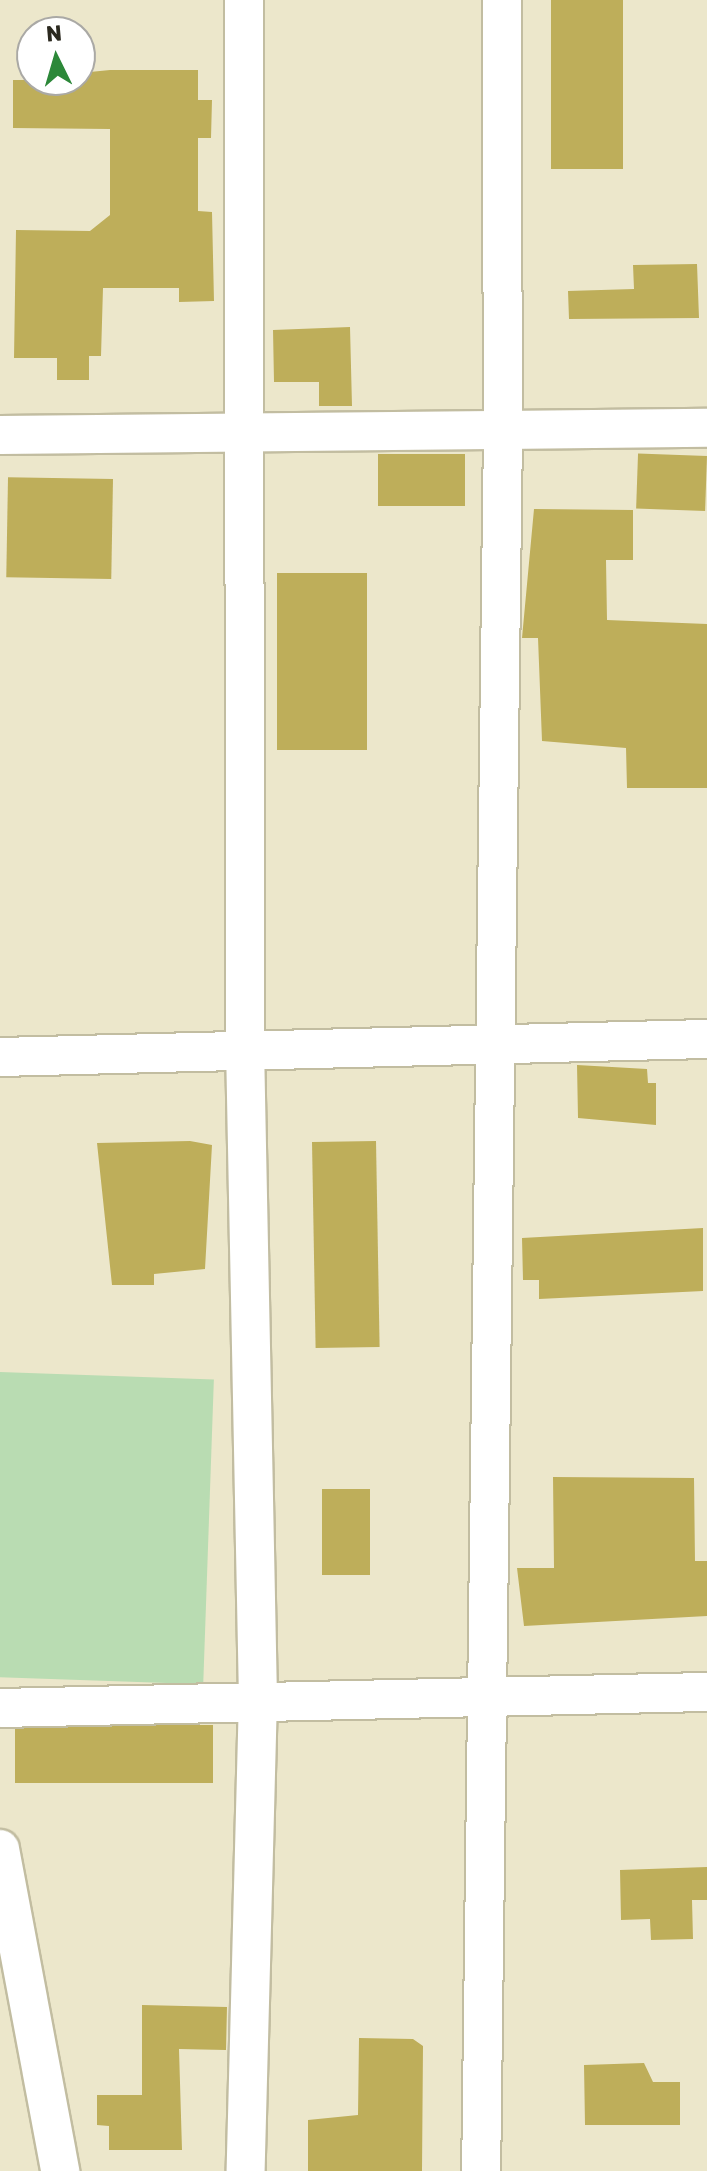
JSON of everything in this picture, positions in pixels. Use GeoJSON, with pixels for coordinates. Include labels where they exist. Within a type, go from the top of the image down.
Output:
{"type":"FeatureCollection","features":[{"type":"Feature","properties":{"kind":"street"},"geometry":{"type":"LineString","coordinates":[[244,0],[245,1046],[258,1697],[246,2171]]}},
{"type":"Feature","properties":{"kind":"street"},"geometry":{"type":"LineString","coordinates":[[481,2171],[503,430],[502,0]]}},
{"type":"Feature","properties":{"kind":"street"},"geometry":{"type":"LineString","coordinates":[[0,435],[707,428]]}},
{"type":"Feature","properties":{"kind":"street"},"geometry":{"type":"LineString","coordinates":[[0,1057],[245,1046],[494,1045],[707,1039]]}},
{"type":"Feature","properties":{"kind":"street"},"geometry":{"type":"LineString","coordinates":[[0,1708],[485,1691],[707,1692]]}},
{"type":"Feature","properties":{"kind":"street"},"geometry":{"type":"LineString","coordinates":[[0,1849],[60,2171]]}},
{"type":"Feature","properties":{"kind":"green space"},"geometry":{"type":"Polygon","coordinates":[[[0,1372],[214,1379],[203,1684],[0,1677],[0,1372]]]}},
{"type":"Feature","properties":{"kind":"building"},"geometry":{"type":"Polygon","coordinates":[[[551,0],[623,0],[623,169],[551,169],[551,0]]]}},
{"type":"Feature","properties":{"kind":"building"},"geometry":{"type":"Polygon","coordinates":[[[198,70],[198,100],[212,100],[211,138],[198,138],[198,211],[212,212],[214,301],[179,302],[179,288],[103,288],[101,356],[89,356],[89,380],[57,380],[57,358],[14,358],[16,230],[90,231],[110,215],[110,129],[13,128],[13,80],[16,80],[16,96],[96,96],[96,71],[198,70]]]}},
{"type":"Feature","properties":{"kind":"building"},"geometry":{"type":"Polygon","coordinates":[[[697,264],[699,318],[569,319],[568,291],[634,289],[633,265],[697,264]]]}},
{"type":"Feature","properties":{"kind":"building"},"geometry":{"type":"Polygon","coordinates":[[[350,327],[352,406],[319,406],[319,382],[274,382],[273,330],[350,327]]]}},
{"type":"Feature","properties":{"kind":"building"},"geometry":{"type":"Polygon","coordinates":[[[378,454],[465,454],[465,506],[378,506],[378,454]]]}},
{"type":"Feature","properties":{"kind":"building"},"geometry":{"type":"Polygon","coordinates":[[[638,454],[707,456],[705,511],[636,509],[638,454]]]}},
{"type":"Feature","properties":{"kind":"building"},"geometry":{"type":"Polygon","coordinates":[[[8,477],[113,479],[111,579],[6,577],[8,477]]]}},
{"type":"Feature","properties":{"kind":"building"},"geometry":{"type":"Polygon","coordinates":[[[534,509],[633,510],[633,560],[606,560],[607,620],[707,624],[707,788],[627,788],[626,748],[542,741],[538,638],[522,638],[534,509]]]}},
{"type":"Feature","properties":{"kind":"building"},"geometry":{"type":"Polygon","coordinates":[[[277,573],[367,573],[367,750],[277,750],[277,573]]]}},
{"type":"Feature","properties":{"kind":"building"},"geometry":{"type":"Polygon","coordinates":[[[577,1065],[647,1069],[648,1083],[656,1083],[656,1125],[578,1118],[577,1065]]]}},
{"type":"Feature","properties":{"kind":"building"},"geometry":{"type":"Polygon","coordinates":[[[190,1141],[212,1145],[205,1269],[154,1274],[154,1285],[112,1285],[97,1143],[190,1141]]]}},
{"type":"Feature","properties":{"kind":"building"},"geometry":{"type":"Polygon","coordinates":[[[376,1141],[380,1347],[316,1348],[312,1142],[376,1141]]]}},
{"type":"Feature","properties":{"kind":"building"},"geometry":{"type":"Polygon","coordinates":[[[703,1228],[703,1291],[539,1299],[539,1280],[523,1280],[522,1238],[703,1228]]]}},
{"type":"Feature","properties":{"kind":"building"},"geometry":{"type":"Polygon","coordinates":[[[553,1477],[694,1478],[695,1561],[707,1561],[707,1616],[524,1626],[517,1568],[554,1568],[553,1477]]]}},
{"type":"Feature","properties":{"kind":"building"},"geometry":{"type":"Polygon","coordinates":[[[322,1489],[370,1489],[370,1575],[322,1575],[322,1489]]]}},
{"type":"Feature","properties":{"kind":"building"},"geometry":{"type":"Polygon","coordinates":[[[15,1725],[213,1725],[213,1783],[15,1783],[15,1725]]]}},
{"type":"Feature","properties":{"kind":"building"},"geometry":{"type":"Polygon","coordinates":[[[707,1867],[707,1900],[692,1900],[693,1939],[651,1940],[650,1919],[621,1920],[620,1870],[707,1867]]]}},
{"type":"Feature","properties":{"kind":"building"},"geometry":{"type":"Polygon","coordinates":[[[142,2005],[227,2007],[226,2050],[179,2049],[182,2150],[109,2150],[109,2126],[97,2125],[97,2095],[142,2095],[142,2005]]]}},
{"type":"Feature","properties":{"kind":"building"},"geometry":{"type":"Polygon","coordinates":[[[359,2038],[413,2039],[423,2046],[422,2171],[308,2171],[308,2120],[358,2115],[359,2038]]]}},
{"type":"Feature","properties":{"kind":"building"},"geometry":{"type":"Polygon","coordinates":[[[644,2063],[653,2082],[680,2082],[680,2125],[585,2125],[584,2065],[644,2063]]]}}]}
